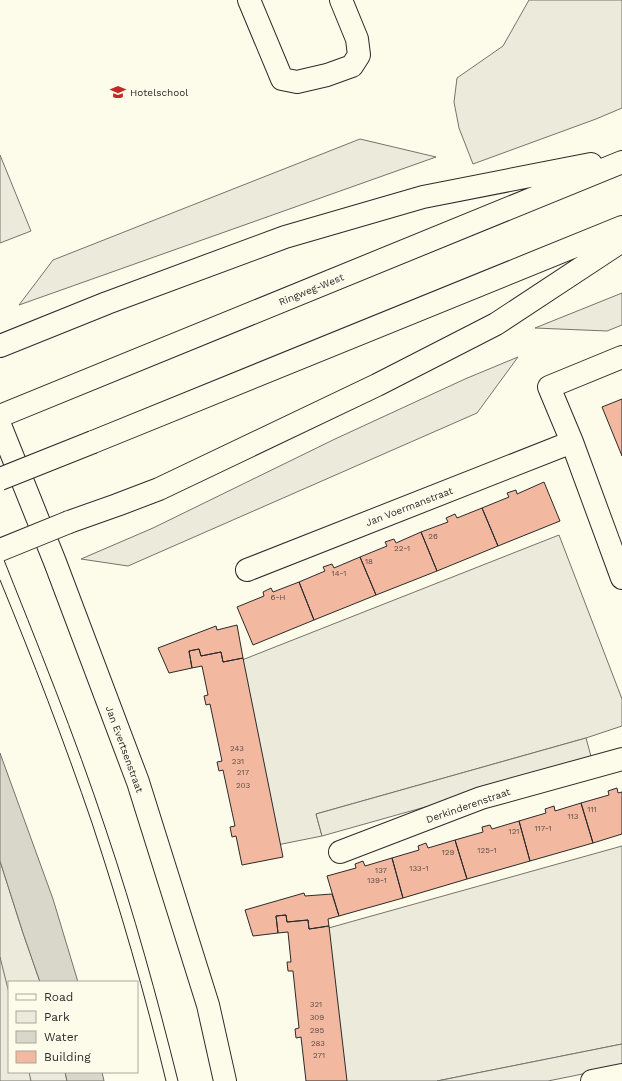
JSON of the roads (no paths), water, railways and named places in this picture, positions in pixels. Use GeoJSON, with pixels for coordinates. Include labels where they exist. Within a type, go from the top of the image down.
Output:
{"type":"FeatureCollection","features":[{"type":"Feature","properties":{"kind":"main road"},"geometry":{"type":"LineString","coordinates":[[249,0],[282,79],[297,82],[327,75],[352,66],[359,55],[357,40],[341,0]]}},
{"type":"Feature","properties":{"kind":"main road"},"geometry":{"type":"LineString","coordinates":[[0,346],[107,303],[284,237],[423,197],[622,158]]}},
{"type":"Feature","properties":{"kind":"main road","name":"Ringweg-West"},"geometry":{"type":"LineString","coordinates":[[0,416],[622,162]]}},
{"type":"Feature","properties":{"kind":"main road"},"geometry":{"type":"LineString","coordinates":[[0,479],[622,227]]}},
{"type":"Feature","properties":{"kind":"main road"},"geometry":{"type":"LineString","coordinates":[[0,550],[69,522],[159,489],[254,445],[376,385],[496,324],[622,241]]}},
{"type":"Feature","properties":{"kind":"main road"},"geometry":{"type":"LineString","coordinates":[[622,357],[549,387],[572,442],[622,578]]}},
{"type":"Feature","properties":{"kind":"main road","name":"Jan Evertsenstraat"},"geometry":{"type":"LineString","coordinates":[[0,425],[55,562],[138,782],[208,1005],[225,1081]]}},
{"type":"Feature","properties":{"kind":"main road","name":"Jan Voermanstraat"},"geometry":{"type":"LineString","coordinates":[[247,570],[572,442]]}},
{"type":"Feature","properties":{"kind":"main road","name":"Derkinderenstraat"},"geometry":{"type":"LineString","coordinates":[[340,852],[481,798],[622,759]]}},
{"type":"Feature","properties":{"kind":"main road"},"geometry":{"type":"LineString","coordinates":[[592,1081],[622,1074]]}},
{"type":"Feature","properties":{"kind":"water"},"geometry":{"type":"Polygon","coordinates":[[[0,753],[53,899],[78,981],[40,981],[0,861],[0,753]]]}},
{"type":"Feature","properties":{"kind":"water"},"geometry":{"type":"Polygon","coordinates":[[[65,1073],[102,1073],[104,1081],[67,1081],[65,1073]]]}},
{"type":"Feature","properties":{"kind":"tram line"},"geometry":{"type":"LineString","coordinates":[[0,550],[69,725],[106,830],[145,955],[178,1081]]}},
{"type":"Feature","properties":{"kind":"tram line"},"geometry":{"type":"LineString","coordinates":[[0,580],[48,701],[92,823],[132,951],[166,1081]]}},
{"type":"Feature","properties":{"kind":"place","name":"Hotelschool"},"geometry":{"type":"Point","coordinates":[118,92]}}]}
